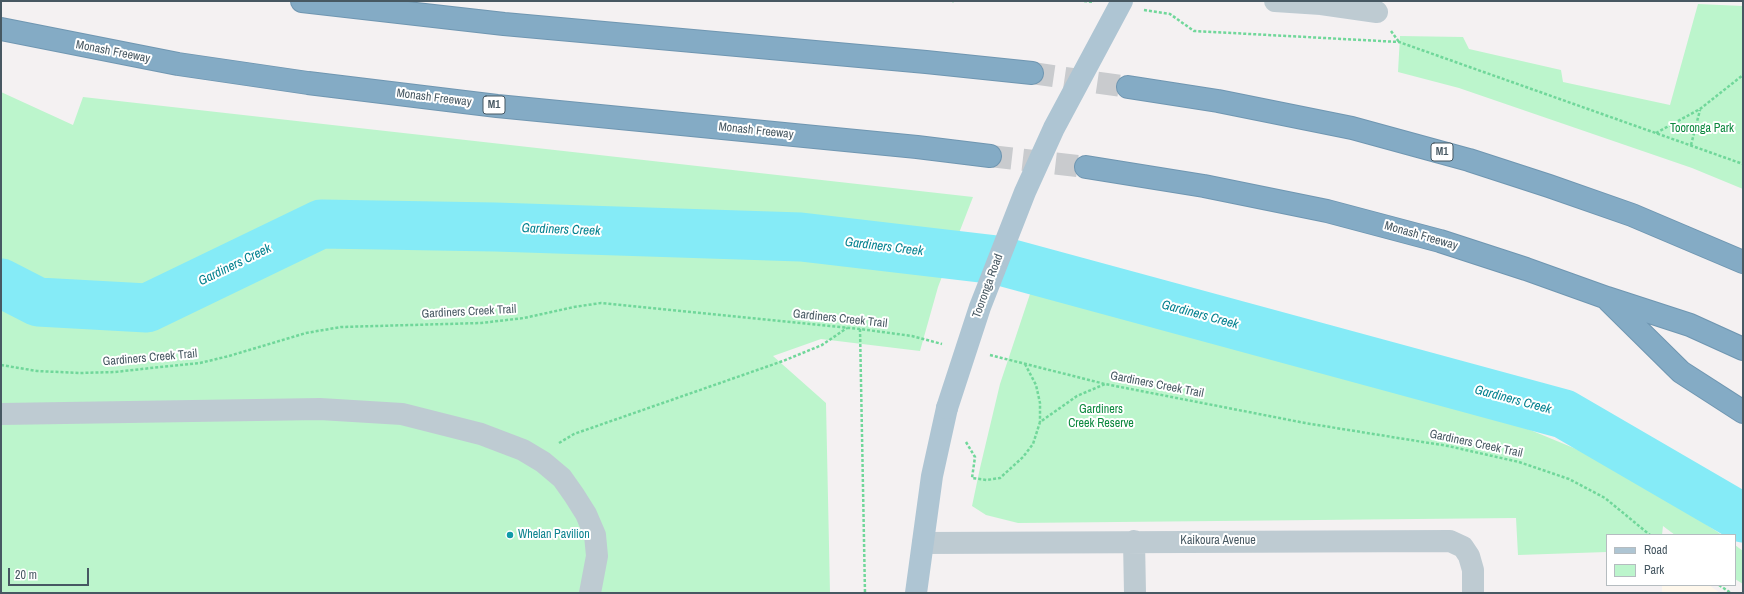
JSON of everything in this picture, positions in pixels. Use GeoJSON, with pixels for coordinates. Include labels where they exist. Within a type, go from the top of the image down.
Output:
{"type":"FeatureCollection","features":[{"type":"Feature","properties":{"kind":"highway"},"geometry":{"type":"LineString","coordinates":[[302,1],[504,24],[926,62],[1032,74]]}},
{"type":"Feature","properties":{"kind":"highway","name":"Monash Freeway"},"geometry":{"type":"LineString","coordinates":[[1,29],[178,64],[308,83],[497,106],[909,146],[990,156]]}},
{"type":"Feature","properties":{"kind":"highway","name":"M1"},"geometry":{"type":"LineString","coordinates":[[1128,87],[1218,101],[1352,128],[1469,160],[1632,215],[1743,262]]}},
{"type":"Feature","properties":{"kind":"highway","name":"Monash Freeway"},"geometry":{"type":"LineString","coordinates":[[1086,167],[1204,186],[1327,211],[1440,241],[1526,269],[1607,298],[1690,324],[1743,349]]}},
{"type":"Feature","properties":{"kind":"highway"},"geometry":{"type":"LineString","coordinates":[[1607,298],[1682,372],[1743,412]]}},
{"type":"Feature","properties":{"kind":"main road","name":"Tooronga Road"},"geometry":{"type":"LineString","coordinates":[[916,593],[932,476],[947,408],[984,294],[1025,192],[1054,128],[1131,5]]}},
{"type":"Feature","properties":{"kind":"street"},"geometry":{"type":"LineString","coordinates":[[1275,1],[1323,3],[1378,12]]}},
{"type":"Feature","properties":{"kind":"street"},"geometry":{"type":"LineString","coordinates":[[1,414],[320,409],[402,414],[481,434],[523,450],[538,459],[562,478],[586,514],[595,535],[597,556],[590,593]]}},
{"type":"Feature","properties":{"kind":"street"},"geometry":{"type":"LineString","coordinates":[[1134,541],[1135,593]]}},
{"type":"Feature","properties":{"kind":"street","name":"Kaikoura Avenue"},"geometry":{"type":"LineString","coordinates":[[923,543],[1450,541],[1462,547],[1469,556],[1473,570],[1473,593]]}},
{"type":"Feature","properties":{"kind":"path"},"geometry":{"type":"LineString","coordinates":[[1084,1],[1100,3]]}},
{"type":"Feature","properties":{"kind":"path"},"geometry":{"type":"LineString","coordinates":[[1131,5],[1170,14],[1194,31],[1399,42],[1743,164]]}},
{"type":"Feature","properties":{"kind":"path"},"geometry":{"type":"LineString","coordinates":[[1655,133],[1700,109],[1743,75]]}},
{"type":"Feature","properties":{"kind":"path"},"geometry":{"type":"LineString","coordinates":[[1691,145],[1700,109]]}},
{"type":"Feature","properties":{"kind":"path","name":"Gardiners Creek Trail"},"geometry":{"type":"LineString","coordinates":[[1,365],[37,370],[80,373],[115,372],[200,363],[306,334],[341,327],[481,323],[524,318],[574,307],[601,304],[860,329],[912,336],[950,346]]}},
{"type":"Feature","properties":{"kind":"path"},"geometry":{"type":"LineString","coordinates":[[538,459],[574,434],[783,361],[822,345],[847,328]]}},
{"type":"Feature","properties":{"kind":"path"},"geometry":{"type":"LineString","coordinates":[[860,329],[865,593]]}},
{"type":"Feature","properties":{"kind":"path","name":"Gardiners Creek Trail"},"geometry":{"type":"LineString","coordinates":[[988,355],[1105,384],[1305,423],[1448,446],[1519,462],[1569,479],[1604,498],[1649,534]]}},
{"type":"Feature","properties":{"kind":"path"},"geometry":{"type":"LineString","coordinates":[[972,450],[975,457],[972,478],[987,480],[1000,478],[1033,444],[1040,422],[1040,402],[1036,385],[1025,364]]}},
{"type":"Feature","properties":{"kind":"path"},"geometry":{"type":"LineString","coordinates":[[1040,422],[1077,396],[1105,384]]}},
{"type":"Feature","properties":{"kind":"path"},"geometry":{"type":"LineString","coordinates":[[1720,586],[1731,593]]}},
{"type":"Feature","properties":{"kind":"shaded area"},"geometry":{"type":"Polygon","coordinates":[[[1662,586],[1710,586],[1720,593],[1662,593],[1662,586]]]}},
{"type":"Feature","properties":{"kind":"green space","name":"Tooronga Park"},"geometry":{"type":"Polygon","coordinates":[[[1698,4],[1743,6],[1743,189],[1692,168],[1459,88],[1398,72],[1400,36],[1463,37],[1469,49],[1561,70],[1563,82],[1670,105],[1698,4]]]}},
{"type":"Feature","properties":{"kind":"green space"},"geometry":{"type":"Polygon","coordinates":[[[1,92],[73,125],[83,97],[973,197],[938,287],[920,351],[821,339],[773,356],[826,403],[830,593],[1,593],[1,92]]]}},
{"type":"Feature","properties":{"kind":"green space","name":"Gardiners Creek Reserve"},"geometry":{"type":"Polygon","coordinates":[[[1032,288],[1387,386],[1523,427],[1610,463],[1664,496],[1721,534],[1674,534],[1663,526],[1662,534],[1606,534],[1606,552],[1518,555],[1516,518],[1018,523],[986,515],[972,506],[1000,384],[1032,288]]]}},
{"type":"Feature","properties":{"kind":"green space"},"geometry":{"type":"Polygon","coordinates":[[[1736,546],[1743,551],[1743,584],[1736,580],[1736,546]]]}},
{"type":"Feature","properties":{"kind":"waterway","name":"Gardiners Creek"},"geometry":{"type":"LineString","coordinates":[[1,283],[38,302],[147,308],[321,224],[495,227],[801,237],[997,260],[1564,414],[1743,518]]}},
{"type":"Feature","properties":{"kind":"tunnel"},"geometry":{"type":"LineString","coordinates":[[1032,73],[1128,87]]}},
{"type":"Feature","properties":{"kind":"tunnel"},"geometry":{"type":"LineString","coordinates":[[990,156],[1086,167]]}},
{"type":"Feature","properties":{"kind":"place","name":"Whelan Pavilion"},"geometry":{"type":"Point","coordinates":[510,535]}}]}
